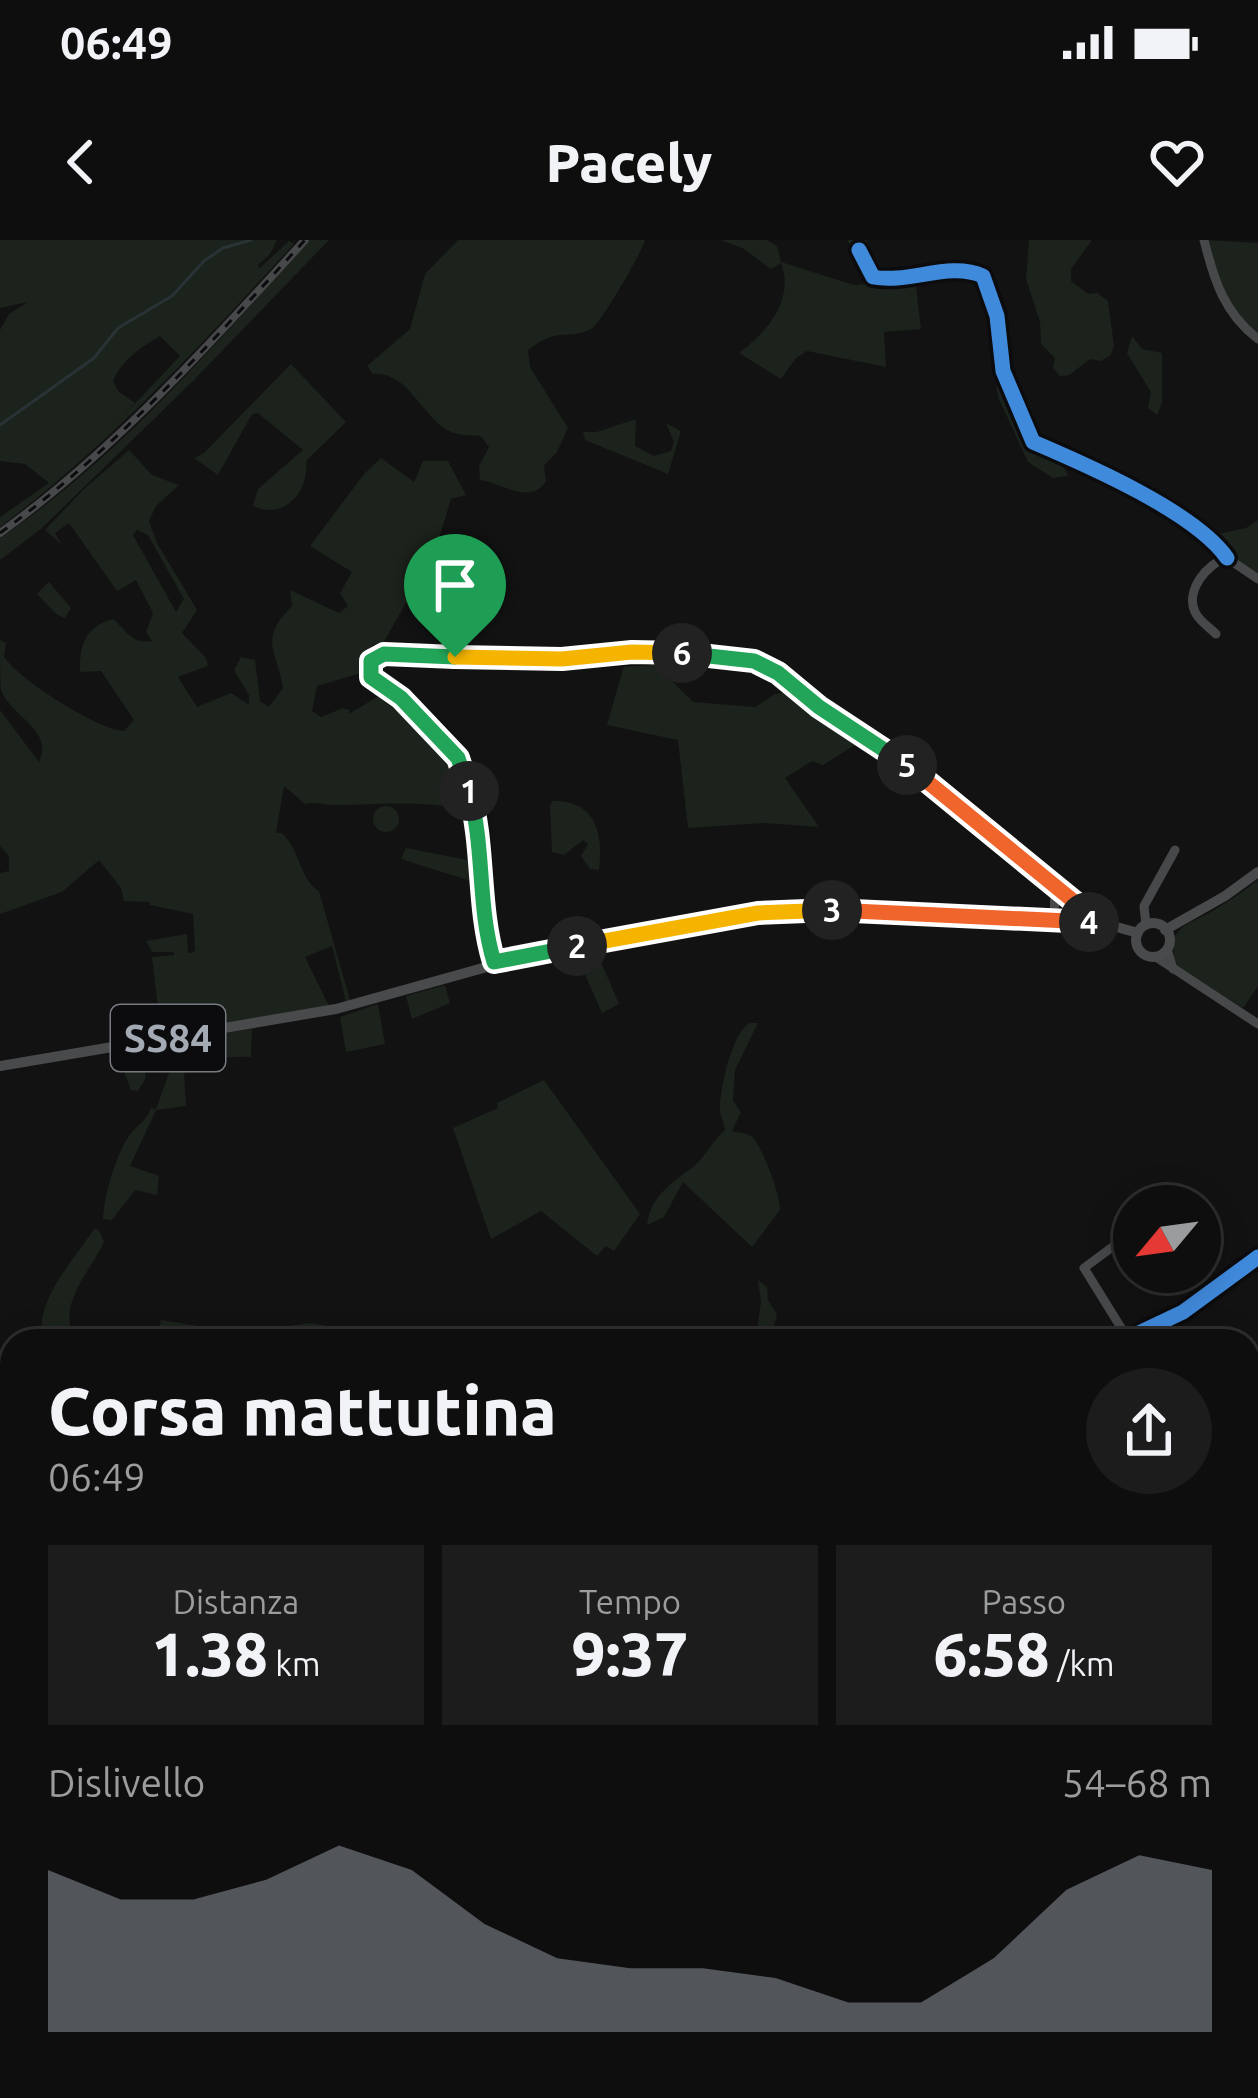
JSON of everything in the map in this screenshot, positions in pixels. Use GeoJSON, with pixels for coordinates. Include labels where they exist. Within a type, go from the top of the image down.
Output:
{"type":"FeatureCollection","features":[{"type":"Feature","properties":{"kind":"main road"},"geometry":{"type":"LineString","coordinates":[[1166,930],[1169,938],[1162,953],[1140,951],[1142,929],[1166,930],[1258,872]]}},
{"type":"Feature","properties":{"kind":"main road","name":"SS84"},"geometry":{"type":"LineString","coordinates":[[0,1066],[336,1009],[494,962],[779,910],[1099,922],[1142,929]]}},
{"type":"Feature","properties":{"kind":"street"},"geometry":{"type":"LineString","coordinates":[[1204,240],[1225,304],[1258,339]]}},
{"type":"Feature","properties":{"kind":"street"},"geometry":{"type":"LineString","coordinates":[[859,250],[872,277],[893,281],[970,271],[983,275],[997,316],[1003,370],[1033,442],[1118,482],[1213,538],[1227,558],[1258,579]]}},
{"type":"Feature","properties":{"kind":"street"},"geometry":{"type":"LineString","coordinates":[[1216,634],[1197,616],[1193,595],[1207,568],[1227,558]]}},
{"type":"Feature","properties":{"kind":"street"},"geometry":{"type":"LineString","coordinates":[[494,962],[485,929],[479,823],[464,774],[450,747],[401,698],[371,677],[371,661],[378,656],[562,659],[650,652],[754,661],[778,673],[819,707],[937,787],[1099,922]]}},
{"type":"Feature","properties":{"kind":"street"},"geometry":{"type":"LineString","coordinates":[[1142,929],[1144,907],[1175,850]]}},
{"type":"Feature","properties":{"kind":"street"},"geometry":{"type":"LineString","coordinates":[[1054,921],[1055,889]]}},
{"type":"Feature","properties":{"kind":"street"},"geometry":{"type":"LineString","coordinates":[[1162,953],[1176,973],[1258,1024]]}},
{"type":"Feature","properties":{"kind":"street"},"geometry":{"type":"LineString","coordinates":[[1113,1247],[1084,1268],[1119,1329]]}},
{"type":"Feature","properties":{"kind":"street"},"geometry":{"type":"LineString","coordinates":[[1148,1329],[1183,1312],[1258,1257]]}},
{"type":"Feature","properties":{"kind":"shaded area"},"geometry":{"type":"Polygon","coordinates":[[[0,240],[277,240],[260,268],[289,241],[294,244],[117,428],[0,527],[0,517],[49,483],[25,464],[0,461],[0,330],[9,314],[28,302],[0,308],[0,240]],[[160,336],[127,360],[113,381],[135,403],[108,432],[180,356],[160,336]]]}},
{"type":"Feature","properties":{"kind":"shaded area"},"geometry":{"type":"Polygon","coordinates":[[[310,240],[329,240],[41,529],[0,560],[0,538],[44,507],[125,436],[310,240]]]}},
{"type":"Feature","properties":{"kind":"shaded area"},"geometry":{"type":"Polygon","coordinates":[[[458,240],[645,240],[621,287],[591,329],[547,338],[528,350],[530,367],[568,428],[557,452],[544,465],[546,481],[532,492],[480,480],[479,466],[489,447],[481,436],[462,435],[441,426],[406,388],[385,375],[373,374],[367,366],[410,329],[425,274],[458,240]]]}},
{"type":"Feature","properties":{"kind":"shaded area"},"geometry":{"type":"Polygon","coordinates":[[[721,240],[767,240],[777,246],[781,262],[854,285],[869,284],[847,240],[866,240],[881,267],[914,270],[921,329],[884,332],[886,367],[807,351],[781,379],[739,353],[776,314],[784,290],[781,263],[771,269],[744,249],[721,240]]]}},
{"type":"Feature","properties":{"kind":"shaded area"},"geometry":{"type":"Polygon","coordinates":[[[1029,240],[1092,240],[1071,269],[1071,281],[1108,301],[1114,346],[1110,356],[1090,359],[1069,375],[1060,376],[1053,368],[1055,358],[1041,344],[1040,322],[1026,279],[1029,240]]]}},
{"type":"Feature","properties":{"kind":"shaded area"},"geometry":{"type":"Polygon","coordinates":[[[1206,240],[1258,243],[1258,337],[1231,309],[1206,240]]]}},
{"type":"Feature","properties":{"kind":"shaded area"},"geometry":{"type":"Polygon","coordinates":[[[1132,336],[1142,349],[1162,353],[1162,403],[1157,415],[1148,408],[1151,392],[1127,353],[1132,336]]]}},
{"type":"Feature","properties":{"kind":"shaded area"},"geometry":{"type":"Polygon","coordinates":[[[291,364],[346,422],[306,461],[304,483],[293,500],[264,510],[253,506],[258,489],[303,450],[258,413],[252,414],[218,475],[194,458],[291,364]]]}},
{"type":"Feature","properties":{"kind":"shaded area"},"geometry":{"type":"Polygon","coordinates":[[[1002,376],[1026,397],[1048,452],[1068,476],[1053,478],[1028,462],[999,399],[996,387],[1002,376]]]}},
{"type":"Feature","properties":{"kind":"shaded area"},"geometry":{"type":"Polygon","coordinates":[[[636,419],[635,446],[654,456],[671,451],[674,442],[666,423],[681,431],[668,474],[585,440],[583,432],[636,419]]]}},
{"type":"Feature","properties":{"kind":"shaded area"},"geometry":{"type":"Polygon","coordinates":[[[129,450],[152,475],[179,485],[156,506],[149,521],[197,610],[182,633],[208,666],[178,677],[197,707],[231,693],[249,705],[249,695],[234,670],[241,657],[255,660],[260,701],[269,707],[283,688],[272,638],[292,606],[290,590],[339,613],[348,606],[340,593],[352,572],[310,546],[381,458],[414,482],[423,461],[448,461],[466,495],[451,499],[435,552],[382,645],[361,673],[317,686],[312,711],[321,717],[343,708],[349,714],[387,691],[450,751],[474,817],[426,804],[305,804],[284,786],[276,833],[288,840],[307,879],[319,891],[350,1000],[346,1002],[332,946],[305,957],[329,1006],[161,1035],[152,957],[174,952],[152,952],[146,941],[187,934],[188,953],[192,953],[193,914],[149,902],[124,901],[121,888],[99,860],[62,892],[0,914],[0,873],[9,871],[9,856],[0,846],[0,710],[39,762],[42,751],[36,732],[1,690],[0,640],[6,643],[4,657],[42,690],[96,722],[124,731],[134,720],[101,671],[80,672],[83,645],[96,626],[113,619],[134,639],[152,641],[146,632],[153,613],[136,580],[117,591],[69,523],[55,533],[62,545],[45,530],[129,450]],[[137,530],[133,535],[176,612],[184,599],[148,535],[137,530]]]}},
{"type":"Feature","properties":{"kind":"shaded area"},"geometry":{"type":"Polygon","coordinates":[[[1258,520],[1258,576],[1217,540],[1218,534],[1258,520]]]}},
{"type":"Feature","properties":{"kind":"shaded area"},"geometry":{"type":"Polygon","coordinates":[[[49,582],[71,608],[65,618],[37,594],[49,582]]]}},
{"type":"Feature","properties":{"kind":"shaded area"},"geometry":{"type":"Polygon","coordinates":[[[627,655],[681,656],[668,666],[670,679],[693,702],[755,707],[788,692],[790,700],[802,699],[863,740],[823,765],[812,761],[785,778],[819,827],[764,823],[688,828],[678,740],[607,725],[627,655]]]}},
{"type":"Feature","properties":{"kind":"shaded area"},"geometry":{"type":"Polygon","coordinates":[[[553,801],[579,806],[594,821],[600,843],[599,870],[590,869],[581,856],[588,844],[583,840],[564,855],[552,852],[553,801]]]}},
{"type":"Feature","properties":{"kind":"shaded area"},"geometry":{"type":"Polygon","coordinates":[[[386,806],[399,819],[386,832],[373,819],[386,806]]]}},
{"type":"Feature","properties":{"kind":"shaded area"},"geometry":{"type":"Polygon","coordinates":[[[406,848],[478,862],[480,884],[401,859],[406,848]]]}},
{"type":"Feature","properties":{"kind":"shaded area"},"geometry":{"type":"Polygon","coordinates":[[[1258,880],[1258,986],[1243,1008],[1177,966],[1174,943],[1181,929],[1258,880]]]}},
{"type":"Feature","properties":{"kind":"shaded area"},"geometry":{"type":"Polygon","coordinates":[[[596,950],[619,1004],[602,1013],[576,954],[596,950]]]}},
{"type":"Feature","properties":{"kind":"shaded area"},"geometry":{"type":"Polygon","coordinates":[[[445,985],[450,1003],[412,1019],[406,996],[445,985]]]}},
{"type":"Feature","properties":{"kind":"shaded area"},"geometry":{"type":"Polygon","coordinates":[[[378,1004],[385,1044],[346,1052],[340,1017],[378,1004]]]}},
{"type":"Feature","properties":{"kind":"shaded area"},"geometry":{"type":"Polygon","coordinates":[[[750,1023],[758,1023],[735,1070],[733,1101],[741,1112],[732,1131],[755,1141],[770,1171],[780,1210],[752,1247],[683,1182],[664,1217],[647,1225],[658,1198],[725,1130],[720,1111],[724,1077],[732,1049],[750,1023]]]}},
{"type":"Feature","properties":{"kind":"shaded area"},"geometry":{"type":"Polygon","coordinates":[[[252,1029],[251,1057],[200,1064],[184,1074],[186,1106],[156,1110],[130,1166],[159,1176],[157,1195],[135,1190],[112,1220],[103,1219],[121,1150],[151,1108],[156,1109],[181,1040],[252,1029]]]}},
{"type":"Feature","properties":{"kind":"shaded area"},"geometry":{"type":"Polygon","coordinates":[[[141,1047],[146,1078],[138,1091],[131,1090],[124,1050],[141,1047]]]}},
{"type":"Feature","properties":{"kind":"shaded area"},"geometry":{"type":"Polygon","coordinates":[[[544,1080],[640,1214],[614,1251],[606,1246],[597,1256],[541,1211],[491,1239],[453,1128],[544,1080]]]}},
{"type":"Feature","properties":{"kind":"shaded area"},"geometry":{"type":"Polygon","coordinates":[[[94,1229],[99,1230],[104,1242],[74,1295],[71,1329],[41,1329],[50,1296],[94,1229]]]}},
{"type":"Feature","properties":{"kind":"shaded area"},"geometry":{"type":"Polygon","coordinates":[[[758,1280],[767,1287],[777,1314],[775,1329],[757,1329],[758,1280]]]}},
{"type":"Feature","properties":{"kind":"shaded area"},"geometry":{"type":"Polygon","coordinates":[[[161,1320],[216,1329],[159,1329],[161,1320]]]}},
{"type":"Feature","properties":{"kind":"shaded area"},"geometry":{"type":"Polygon","coordinates":[[[309,1323],[343,1329],[268,1329],[309,1323]]]}},
{"type":"Feature","properties":{"kind":"waterway"},"geometry":{"type":"LineString","coordinates":[[0,425],[94,358],[118,328],[172,296],[204,261],[223,248],[251,240]]}},
{"type":"Feature","properties":{"kind":"railway"},"geometry":{"type":"LineString","coordinates":[[0,533],[122,431],[305,240]]}},
{"type":"Feature","properties":{"kind":"cycle path"},"geometry":{"type":"LineString","coordinates":[[859,250],[873,277],[957,271],[983,276],[997,316],[1003,371],[1033,442],[1166,507],[1227,558]]}},
{"type":"Feature","properties":{"kind":"cycle path"},"geometry":{"type":"LineString","coordinates":[[494,963],[479,826],[466,775],[436,731],[371,677],[371,661],[378,655],[562,659],[669,653],[754,661],[778,673],[819,707],[937,787],[1099,922]]}},
{"type":"Feature","properties":{"kind":"cycle path"},"geometry":{"type":"LineString","coordinates":[[1147,1329],[1183,1312],[1258,1257]]}},
{"type":"Feature","properties":{"kind":"route"},"geometry":{"type":"LineString","coordinates":[[632,652],[754,661],[778,673],[819,707],[937,787],[1099,922],[779,910],[494,962],[485,929],[479,823],[458,758],[368,669],[371,661],[384,654],[455,657],[562,659],[632,652]]}}]}
